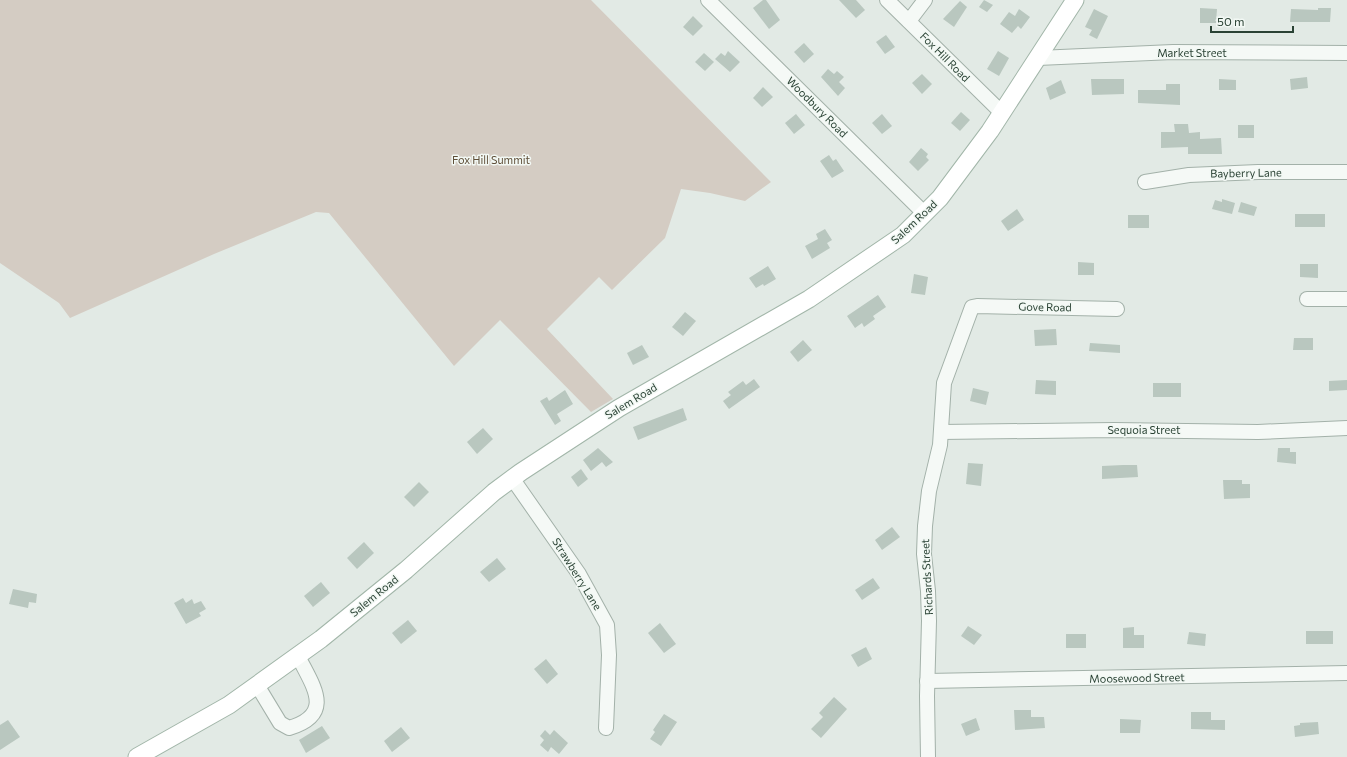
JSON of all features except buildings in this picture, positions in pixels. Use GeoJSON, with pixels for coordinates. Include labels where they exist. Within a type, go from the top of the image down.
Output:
{"type":"FeatureCollection","features":[{"type":"Feature","properties":{"kind":"main road","name":"Salem Road"},"geometry":{"type":"LineString","coordinates":[[148,755],[229,705],[298,656],[406,570],[494,492],[512,478],[619,408],[808,300],[903,235],[940,198],[1002,113],[1075,0]]}},
{"type":"Feature","properties":{"kind":"street","name":"Woodbury Road"},"geometry":{"type":"LineString","coordinates":[[708,0],[925,214]]}},
{"type":"Feature","properties":{"kind":"street","name":"Fox Hill Road"},"geometry":{"type":"LineString","coordinates":[[887,0],[1002,113]]}},
{"type":"Feature","properties":{"kind":"street"},"geometry":{"type":"LineString","coordinates":[[909,22],[925,0]]}},
{"type":"Feature","properties":{"kind":"street","name":"Market Street"},"geometry":{"type":"LineString","coordinates":[[1038,58],[1173,52],[1347,53]]}},
{"type":"Feature","properties":{"kind":"street","name":"Bayberry Lane"},"geometry":{"type":"LineString","coordinates":[[1145,182],[1189,175],[1258,172],[1347,172]]}},
{"type":"Feature","properties":{"kind":"street"},"geometry":{"type":"LineString","coordinates":[[1307,299],[1347,299]]}},
{"type":"Feature","properties":{"kind":"street","name":"Gove Road"},"geometry":{"type":"LineString","coordinates":[[972,307],[1117,309]]}},
{"type":"Feature","properties":{"kind":"street","name":"Richards Street"},"geometry":{"type":"LineString","coordinates":[[928,757],[927,681],[929,621],[928,591],[924,554],[925,526],[929,491],[940,445],[944,383],[972,307]]}},
{"type":"Feature","properties":{"kind":"street","name":"Sequoia Street"},"geometry":{"type":"LineString","coordinates":[[941,432],[1121,430],[1258,432],[1347,428]]}},
{"type":"Feature","properties":{"kind":"street","name":"Strawberry Lane"},"geometry":{"type":"LineString","coordinates":[[512,478],[579,574],[607,625],[608,655],[606,728]]}},
{"type":"Feature","properties":{"kind":"street"},"geometry":{"type":"LineString","coordinates":[[257,686],[280,723],[289,728],[297,725],[310,716],[317,707],[317,694],[298,656]]}},
{"type":"Feature","properties":{"kind":"street","name":"Moosewood Street"},"geometry":{"type":"LineString","coordinates":[[927,681],[1347,673]]}},
{"type":"Feature","properties":{"kind":"green space","name":"Fox Hill Summit"},"geometry":{"type":"Polygon","coordinates":[[[0,0],[591,0],[771,182],[745,201],[710,193],[681,189],[665,238],[612,290],[599,277],[547,329],[613,399],[591,412],[500,320],[454,366],[329,213],[316,212],[214,254],[70,318],[59,303],[0,263],[0,0]]]}}]}
